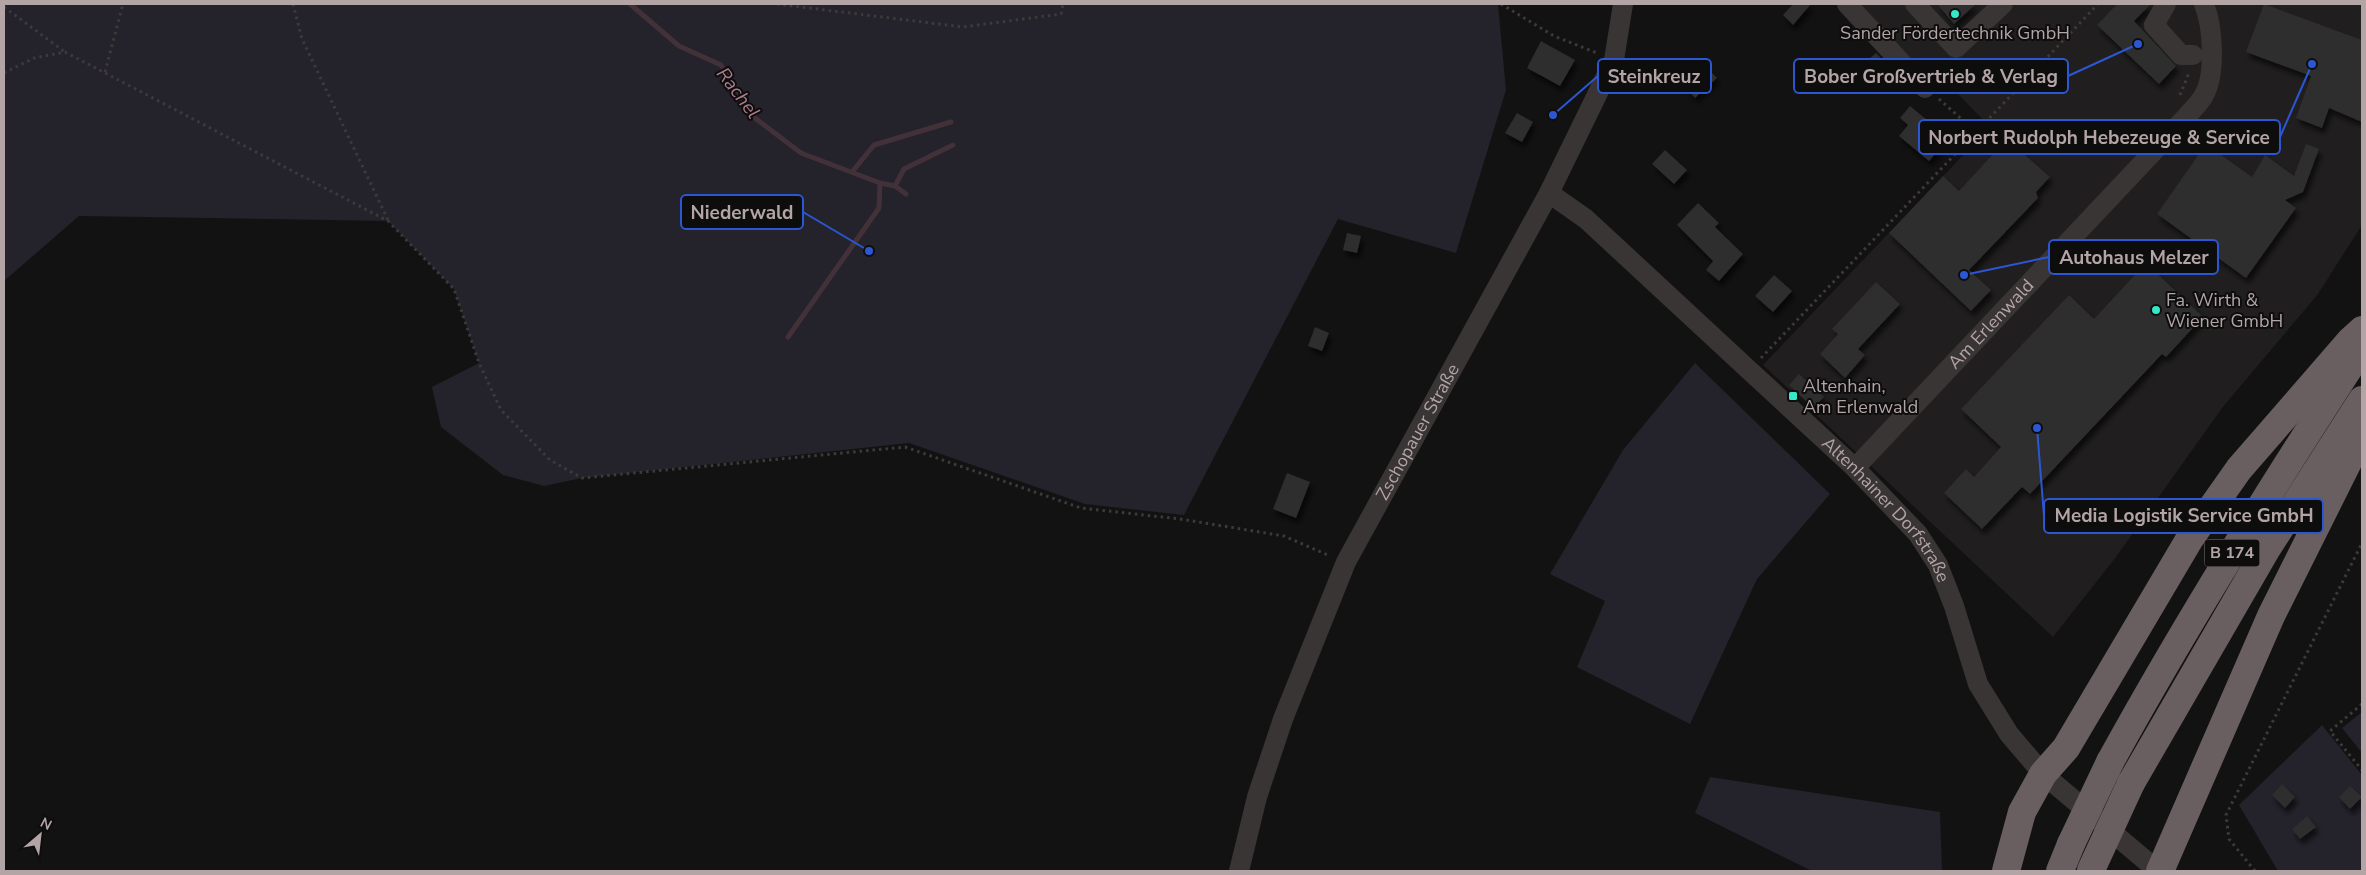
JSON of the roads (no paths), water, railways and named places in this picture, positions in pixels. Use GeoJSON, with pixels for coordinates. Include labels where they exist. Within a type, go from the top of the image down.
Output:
{"type":"FeatureCollection","features":[{"type":"Feature","properties":{"kind":"highway"},"geometry":{"type":"LineString","coordinates":[[2006,871],[2022,812],[2043,774],[2066,748],[2190,540],[2239,468],[2283,416],[2362,330]]}},
{"type":"Feature","properties":{"kind":"highway","name":"B 174"},"geometry":{"type":"LineString","coordinates":[[2060,871],[2110,762],[2166,660],[2268,494],[2362,348]]}},
{"type":"Feature","properties":{"kind":"highway","name":"B 174"},"geometry":{"type":"LineString","coordinates":[[2090,870],[2131,783],[2266,550],[2362,400]]}},
{"type":"Feature","properties":{"kind":"highway"},"geometry":{"type":"LineString","coordinates":[[2159,871],[2271,616],[2362,434]]}},
{"type":"Feature","properties":{"kind":"street","name":"Zschopauer Straße"},"geometry":{"type":"LineString","coordinates":[[1239,871],[1256,797],[1284,719],[1346,562],[1550,193],[1614,60],[1623,4]]}},
{"type":"Feature","properties":{"kind":"street"},"geometry":{"type":"LineString","coordinates":[[1847,4],[1925,88]]}},
{"type":"Feature","properties":{"kind":"street"},"geometry":{"type":"LineString","coordinates":[[1915,4],[1956,48],[2003,4]]}},
{"type":"Feature","properties":{"kind":"street"},"geometry":{"type":"LineString","coordinates":[[2166,4],[2154,25],[2181,55],[2193,55]]}},
{"type":"Feature","properties":{"kind":"street","name":"Am Erlenwald"},"geometry":{"type":"LineString","coordinates":[[1855,468],[2187,116],[2205,94],[2211,65],[2212,41],[2209,16],[2204,4]]}},
{"type":"Feature","properties":{"kind":"street","name":"Altenhainer Dorfstraße"},"geometry":{"type":"LineString","coordinates":[[1550,193],[1586,219],[1855,468],[1918,534],[1938,565],[1954,606],[1978,684],[2009,734],[2043,774],[2159,871]]}},
{"type":"Feature","properties":{"kind":"waterway","name":"Rachel"},"geometry":{"type":"LineString","coordinates":[[630,4],[679,46],[721,65],[755,118],[801,153],[880,183],[895,186],[906,194]]}},
{"type":"Feature","properties":{"kind":"waterway"},"geometry":{"type":"LineString","coordinates":[[852,172],[874,145],[951,122]]}},
{"type":"Feature","properties":{"kind":"waterway"},"geometry":{"type":"LineString","coordinates":[[895,186],[904,169],[953,145]]}},
{"type":"Feature","properties":{"kind":"waterway"},"geometry":{"type":"LineString","coordinates":[[788,337],[879,208],[880,183]]}},
{"type":"Feature","properties":{"kind":"place","name":"Sander Fördertechnik GmbH"},"geometry":{"type":"Point","coordinates":[1955,14]}},
{"type":"Feature","properties":{"kind":"place","name":"Bober Großvertrieb & Verlag"},"geometry":{"type":"Point","coordinates":[2138,44]}},
{"type":"Feature","properties":{"kind":"place","name":"Norbert Rudolph Hebezeuge & Service"},"geometry":{"type":"Point","coordinates":[2312,64]}},
{"type":"Feature","properties":{"kind":"place","name":"Steinkreuz"},"geometry":{"type":"Point","coordinates":[1553,115]}},
{"type":"Feature","properties":{"kind":"place","name":"Niederwald"},"geometry":{"type":"Point","coordinates":[869,251]}},
{"type":"Feature","properties":{"kind":"place","name":"Autohaus Melzer"},"geometry":{"type":"Point","coordinates":[1964,275]}},
{"type":"Feature","properties":{"kind":"place","name":"Fa. Wirth & Wiener GmbH"},"geometry":{"type":"Point","coordinates":[2156,310]}},
{"type":"Feature","properties":{"kind":"place","name":"Altenhain, Am Erlenwald"},"geometry":{"type":"Point","coordinates":[1793,396]}},
{"type":"Feature","properties":{"kind":"place","name":"Media Logistik Service GmbH"},"geometry":{"type":"Point","coordinates":[2037,428]}}]}
